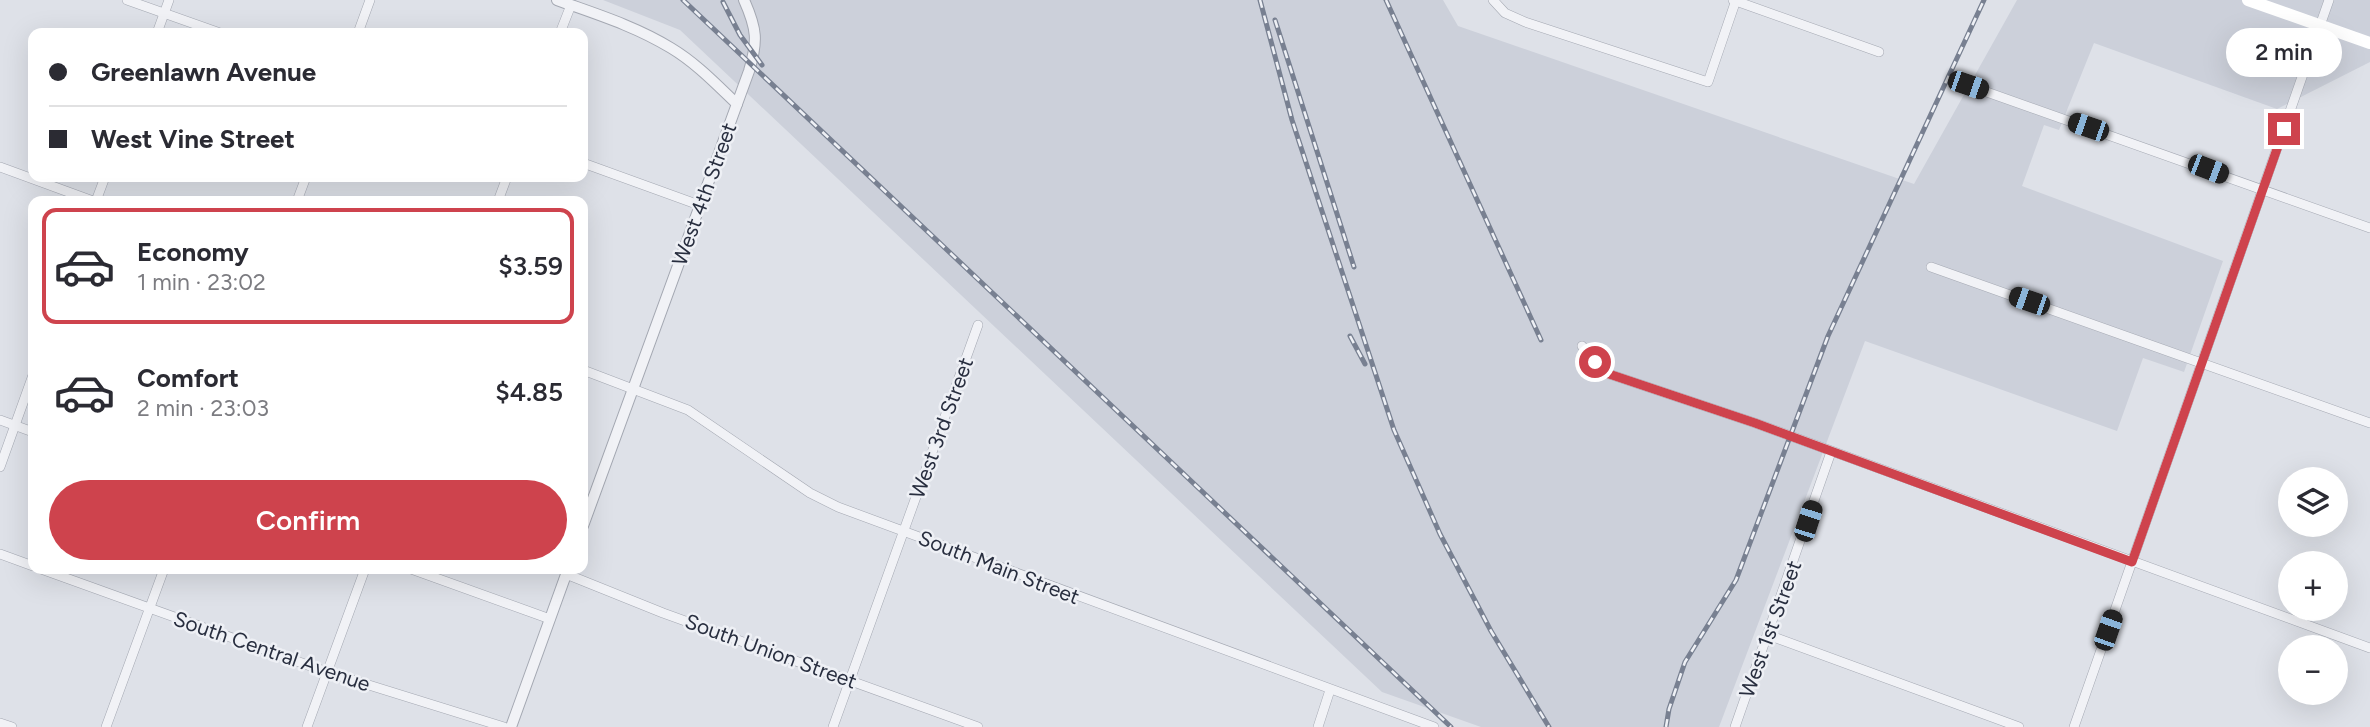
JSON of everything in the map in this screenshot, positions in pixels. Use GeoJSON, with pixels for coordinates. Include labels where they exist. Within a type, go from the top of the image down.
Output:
{"type":"FeatureCollection","features":[{"type":"Feature","properties":{"kind":"main road"},"geometry":{"type":"LineString","coordinates":[[2248,0],[2370,43]]}},
{"type":"Feature","properties":{"kind":"street"},"geometry":{"type":"LineString","coordinates":[[127,0],[206,28]]}},
{"type":"Feature","properties":{"kind":"street"},"geometry":{"type":"LineString","coordinates":[[159,28],[169,0]]}},
{"type":"Feature","properties":{"kind":"street"},"geometry":{"type":"LineString","coordinates":[[360,28],[370,0]]}},
{"type":"Feature","properties":{"kind":"street"},"geometry":{"type":"LineString","coordinates":[[557,0],[636,29],[671,48],[701,70],[737,104]]}},
{"type":"Feature","properties":{"kind":"street","name":"West 4th Street"},"geometry":{"type":"LineString","coordinates":[[588,512],[749,71],[757,40],[744,0]]}},
{"type":"Feature","properties":{"kind":"street"},"geometry":{"type":"LineString","coordinates":[[1493,0],[1505,13],[1542,28],[1708,82],[1735,0],[1879,52]]}},
{"type":"Feature","properties":{"kind":"street"},"geometry":{"type":"LineString","coordinates":[[2074,727],[2329,0]]}},
{"type":"Feature","properties":{"kind":"street"},"geometry":{"type":"LineString","coordinates":[[562,28],[571,5]]}},
{"type":"Feature","properties":{"kind":"street"},"geometry":{"type":"LineString","coordinates":[[1968,85],[2370,228]]}},
{"type":"Feature","properties":{"kind":"street"},"geometry":{"type":"LineString","coordinates":[[588,165],[699,205]]}},
{"type":"Feature","properties":{"kind":"street"},"geometry":{"type":"LineString","coordinates":[[0,167],[28,177]]}},
{"type":"Feature","properties":{"kind":"street"},"geometry":{"type":"LineString","coordinates":[[42,182],[81,196]]}},
{"type":"Feature","properties":{"kind":"street"},"geometry":{"type":"LineString","coordinates":[[1931,267],[2370,423]]}},
{"type":"Feature","properties":{"kind":"street","name":"West 3rd Street"},"geometry":{"type":"LineString","coordinates":[[833,727],[978,325]]}},
{"type":"Feature","properties":{"kind":"street"},"geometry":{"type":"LineString","coordinates":[[1582,346],[1609,374],[1755,423],[2370,648]]}},
{"type":"Feature","properties":{"kind":"street","name":"South Main Street"},"geometry":{"type":"LineString","coordinates":[[588,372],[688,410],[810,493],[838,506],[1434,727]]}},
{"type":"Feature","properties":{"kind":"street"},"geometry":{"type":"LineString","coordinates":[[0,467],[28,389]]}},
{"type":"Feature","properties":{"kind":"street"},"geometry":{"type":"LineString","coordinates":[[0,420],[28,430]]}},
{"type":"Feature","properties":{"kind":"street","name":"West 1st Street"},"geometry":{"type":"LineString","coordinates":[[1735,727],[1831,452]]}},
{"type":"Feature","properties":{"kind":"street"},"geometry":{"type":"LineString","coordinates":[[0,554],[28,564]]}},
{"type":"Feature","properties":{"kind":"street","name":"South Central Avenue"},"geometry":{"type":"LineString","coordinates":[[55,574],[327,672],[504,727]]}},
{"type":"Feature","properties":{"kind":"street"},"geometry":{"type":"LineString","coordinates":[[106,727],[162,574]]}},
{"type":"Feature","properties":{"kind":"street"},"geometry":{"type":"LineString","coordinates":[[307,727],[363,574]]}},
{"type":"Feature","properties":{"kind":"street"},"geometry":{"type":"LineString","coordinates":[[425,574],[550,619]]}},
{"type":"Feature","properties":{"kind":"street"},"geometry":{"type":"LineString","coordinates":[[511,727],[566,574]]}},
{"type":"Feature","properties":{"kind":"street","name":"South Union Street"},"geometry":{"type":"LineString","coordinates":[[572,574],[663,613],[978,727]]}},
{"type":"Feature","properties":{"kind":"street"},"geometry":{"type":"LineString","coordinates":[[1768,635],[2019,727]]}},
{"type":"Feature","properties":{"kind":"street"},"geometry":{"type":"LineString","coordinates":[[1318,727],[1330,690]]}},
{"type":"Feature","properties":{"kind":"street"},"geometry":{"type":"LineString","coordinates":[[0,723],[12,727]]}},
{"type":"Feature","properties":{"kind":"shaded area"},"geometry":{"type":"Polygon","coordinates":[[[603,0],[1443,0],[1458,26],[1914,184],[2017,0],[2370,0],[2370,62],[2277,109],[2094,43],[2059,130],[2044,125],[2022,186],[2223,261],[2184,372],[2143,358],[2117,431],[1865,341],[1719,727],[1481,727],[1382,692],[680,30],[603,0]]]}},
{"type":"Feature","properties":{"kind":"railway"},"geometry":{"type":"LineString","coordinates":[[683,0],[1451,727]]}},
{"type":"Feature","properties":{"kind":"railway"},"geometry":{"type":"LineString","coordinates":[[1260,0],[1292,120],[1394,430],[1440,534],[1491,631],[1549,727]]}},
{"type":"Feature","properties":{"kind":"railway"},"geometry":{"type":"LineString","coordinates":[[1386,0],[1541,340]]}},
{"type":"Feature","properties":{"kind":"railway"},"geometry":{"type":"LineString","coordinates":[[1666,727],[1669,709],[1685,662],[1736,580],[1828,336],[1984,0]]}},
{"type":"Feature","properties":{"kind":"railway"},"geometry":{"type":"LineString","coordinates":[[723,2],[740,35],[762,65]]}},
{"type":"Feature","properties":{"kind":"railway"},"geometry":{"type":"LineString","coordinates":[[1275,20],[1354,267]]}},
{"type":"Feature","properties":{"kind":"railway"},"geometry":{"type":"LineString","coordinates":[[1350,336],[1365,364]]}},
{"type":"Feature","properties":{"kind":"route"},"geometry":{"type":"LineString","coordinates":[[1595,362],[1609,374],[1755,423],[2132,562],[2284,129]]}}]}
